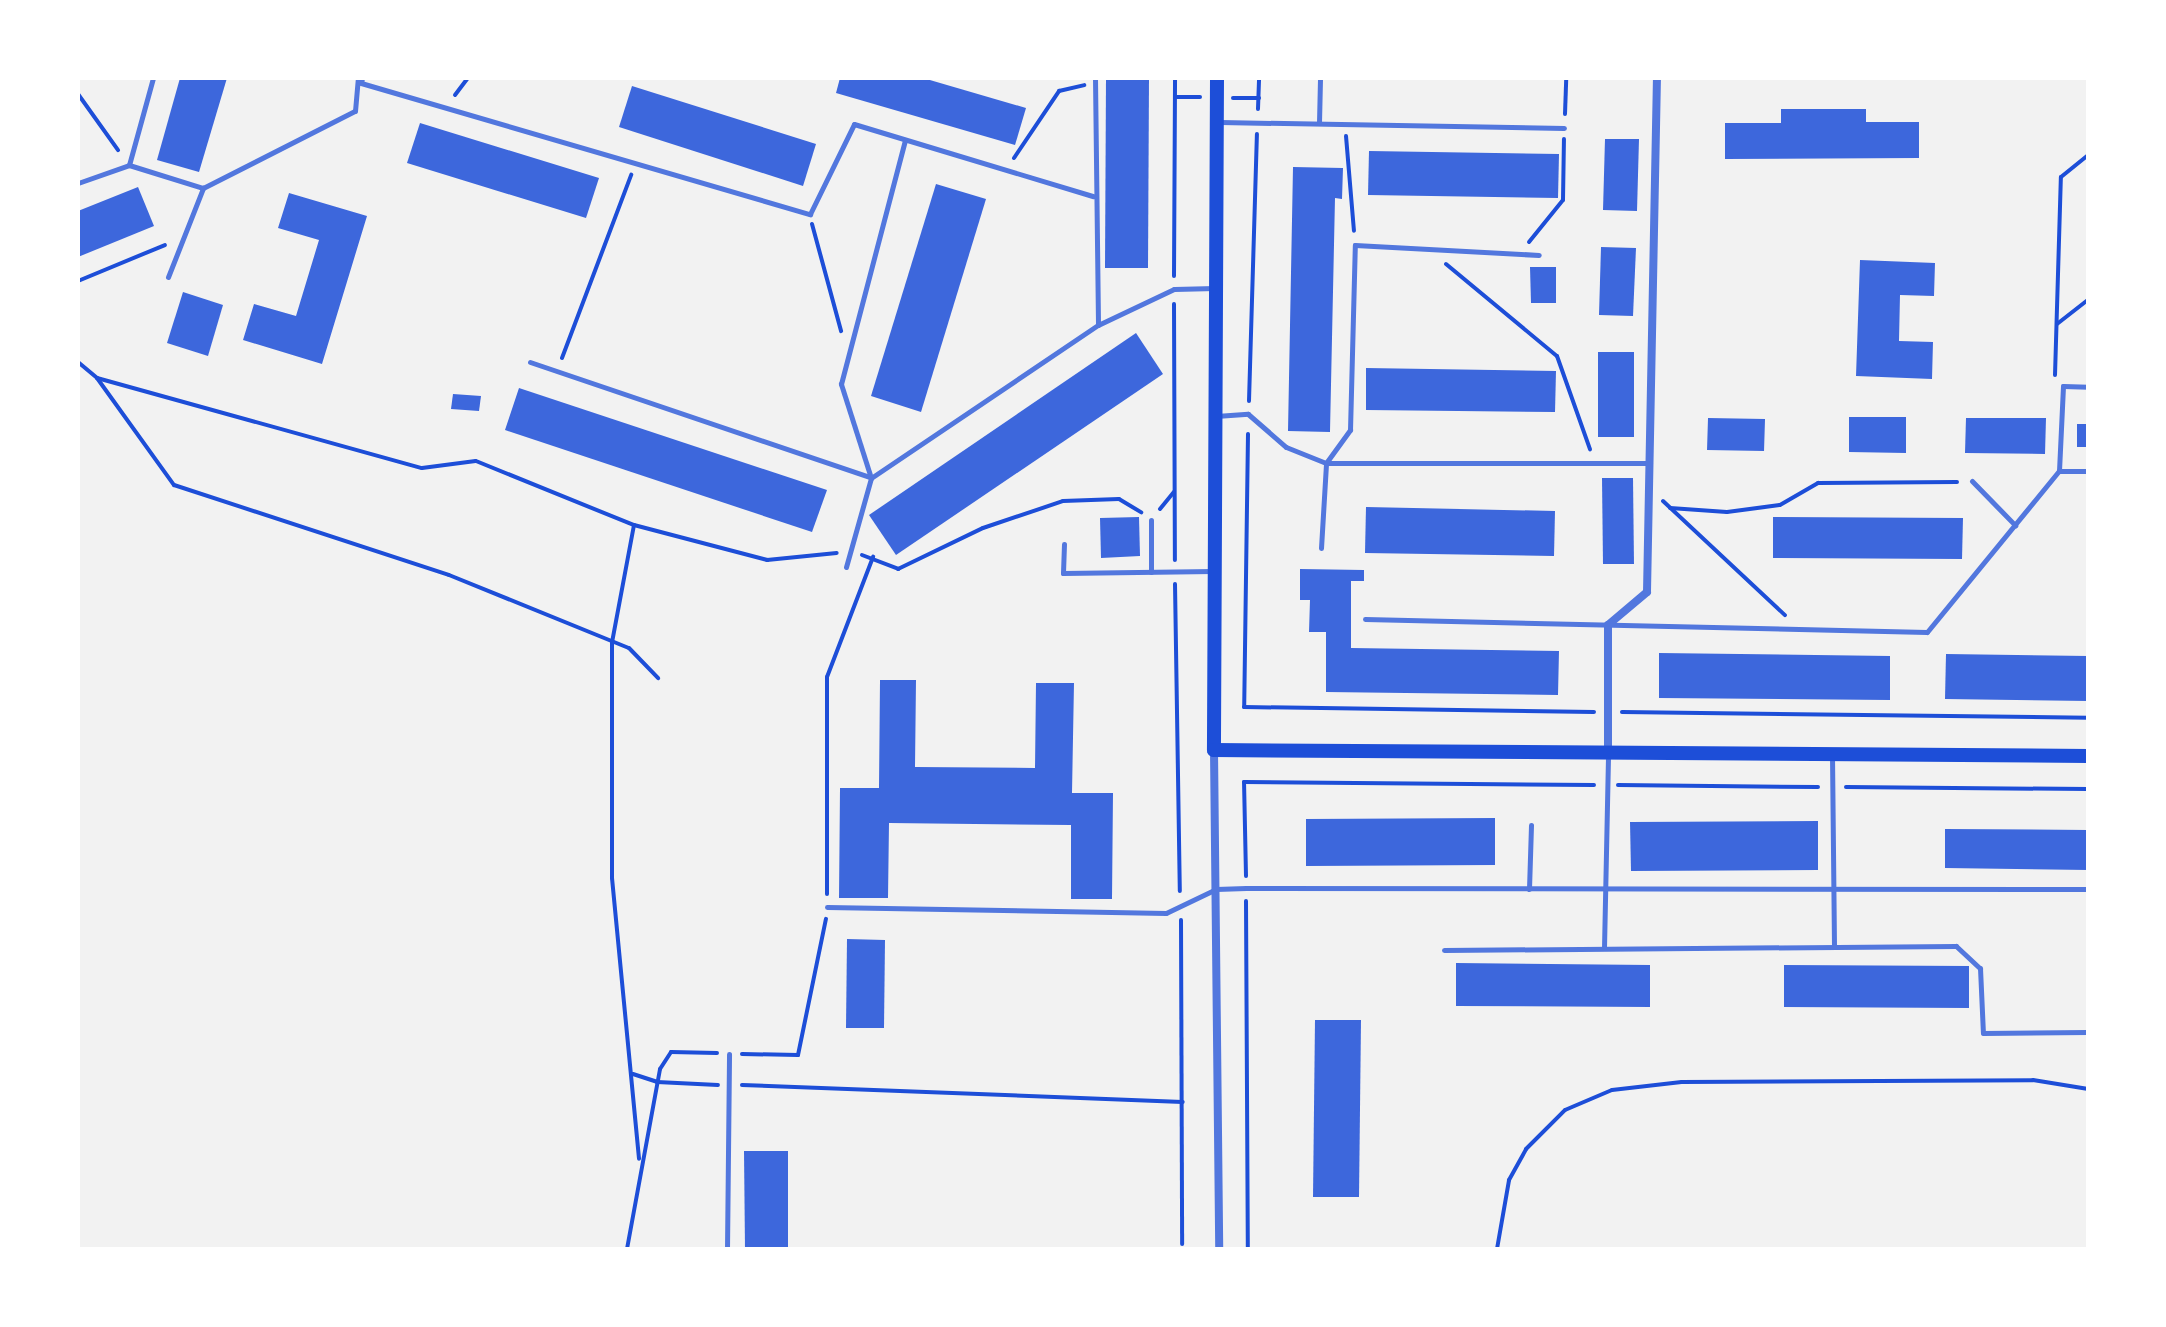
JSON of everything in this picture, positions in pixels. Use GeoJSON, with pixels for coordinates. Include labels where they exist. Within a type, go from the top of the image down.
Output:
{"type":"FeatureCollection","features":[{"type":"Feature","properties":{"kind":"main road"},"geometry":{"type":"LineString","coordinates":[[1217,78],[1214,750],[2088,756]]}},
{"type":"Feature","properties":{"kind":"street"},"geometry":{"type":"LineString","coordinates":[[1608,752],[1608,625],[1647,592],[1657,78]]}},
{"type":"Feature","properties":{"kind":"street"},"geometry":{"type":"LineString","coordinates":[[1214,750],[1219,1249]]}},
{"type":"Feature","properties":{"kind":"lane"},"geometry":{"type":"LineString","coordinates":[[129,165],[153,78]]}},
{"type":"Feature","properties":{"kind":"lane"},"geometry":{"type":"LineString","coordinates":[[1319,123],[1320,78]]}},
{"type":"Feature","properties":{"kind":"lane"},"geometry":{"type":"LineString","coordinates":[[168,277],[203,188],[355,111],[360,80],[810,214],[854,124],[1093,196]]}},
{"type":"Feature","properties":{"kind":"lane"},"geometry":{"type":"LineString","coordinates":[[1095,80],[1093,196],[1098,325]]}},
{"type":"Feature","properties":{"kind":"lane"},"geometry":{"type":"LineString","coordinates":[[1215,122],[1564,128]]}},
{"type":"Feature","properties":{"kind":"lane"},"geometry":{"type":"LineString","coordinates":[[846,567],[871,478],[841,384],[905,140]]}},
{"type":"Feature","properties":{"kind":"lane"},"geometry":{"type":"LineString","coordinates":[[78,183],[129,165],[203,188]]}},
{"type":"Feature","properties":{"kind":"lane"},"geometry":{"type":"LineString","coordinates":[[1321,548],[1326,463],[1350,430],[1355,245],[1539,255]]}},
{"type":"Feature","properties":{"kind":"lane"},"geometry":{"type":"LineString","coordinates":[[871,478],[1098,325],[1174,289],[1215,288]]}},
{"type":"Feature","properties":{"kind":"lane"},"geometry":{"type":"LineString","coordinates":[[530,362],[871,478]]}},
{"type":"Feature","properties":{"kind":"lane"},"geometry":{"type":"LineString","coordinates":[[1365,619],[1927,632],[2059,471],[2063,386],[2088,387]]}},
{"type":"Feature","properties":{"kind":"lane"},"geometry":{"type":"LineString","coordinates":[[1215,416],[1248,414],[1286,447],[1326,463],[1650,463]]}},
{"type":"Feature","properties":{"kind":"lane"},"geometry":{"type":"LineString","coordinates":[[2059,471],[2088,471]]}},
{"type":"Feature","properties":{"kind":"lane"},"geometry":{"type":"LineString","coordinates":[[1972,481],[2015,525]]}},
{"type":"Feature","properties":{"kind":"lane"},"geometry":{"type":"LineString","coordinates":[[1151,520],[1151,572]]}},
{"type":"Feature","properties":{"kind":"lane"},"geometry":{"type":"LineString","coordinates":[[1064,544],[1063,573],[1214,571]]}},
{"type":"Feature","properties":{"kind":"lane"},"geometry":{"type":"LineString","coordinates":[[1604,948],[1608,752]]}},
{"type":"Feature","properties":{"kind":"lane"},"geometry":{"type":"LineString","coordinates":[[1832,754],[1831,889],[1834,945]]}},
{"type":"Feature","properties":{"kind":"lane"},"geometry":{"type":"LineString","coordinates":[[1529,889],[1531,825]]}},
{"type":"Feature","properties":{"kind":"lane"},"geometry":{"type":"LineString","coordinates":[[827,907],[1166,913],[1216,889],[1246,888],[2088,889]]}},
{"type":"Feature","properties":{"kind":"lane"},"geometry":{"type":"LineString","coordinates":[[1444,950],[1956,946],[1980,968],[1983,1033],[2088,1032]]}},
{"type":"Feature","properties":{"kind":"lane"},"geometry":{"type":"LineString","coordinates":[[727,1249],[729,1054]]}},
{"type":"Feature","properties":{"kind":"path"},"geometry":{"type":"LineString","coordinates":[[448,105],[468,78]]}},
{"type":"Feature","properties":{"kind":"path"},"geometry":{"type":"LineString","coordinates":[[1175,78],[1174,765],[1180,895]]}},
{"type":"Feature","properties":{"kind":"path"},"geometry":{"type":"LineString","coordinates":[[1259,78],[1259,98]]}},
{"type":"Feature","properties":{"kind":"path"},"geometry":{"type":"LineString","coordinates":[[1520,254],[1563,200],[1566,78]]}},
{"type":"Feature","properties":{"kind":"path"},"geometry":{"type":"LineString","coordinates":[[1006,170],[1059,91],[1095,80]]}},
{"type":"Feature","properties":{"kind":"path"},"geometry":{"type":"LineString","coordinates":[[78,94],[129,165]]}},
{"type":"Feature","properties":{"kind":"path"},"geometry":{"type":"LineString","coordinates":[[1345,124],[1355,245]]}},
{"type":"Feature","properties":{"kind":"path"},"geometry":{"type":"LineString","coordinates":[[2063,386],[2055,379],[2061,177],[2088,155]]}},
{"type":"Feature","properties":{"kind":"path"},"geometry":{"type":"LineString","coordinates":[[557,372],[636,161]]}},
{"type":"Feature","properties":{"kind":"path"},"geometry":{"type":"LineString","coordinates":[[810,214],[828,298],[849,352]]}},
{"type":"Feature","properties":{"kind":"path"},"geometry":{"type":"LineString","coordinates":[[78,281],[183,238]]}},
{"type":"Feature","properties":{"kind":"path"},"geometry":{"type":"LineString","coordinates":[[1425,249],[1482,289],[1557,356],[1595,463]]}},
{"type":"Feature","properties":{"kind":"path"},"geometry":{"type":"LineString","coordinates":[[2057,324],[2088,300]]}},
{"type":"Feature","properties":{"kind":"path"},"geometry":{"type":"LineString","coordinates":[[78,362],[97,378],[174,485],[449,575],[629,648],[658,678]]}},
{"type":"Feature","properties":{"kind":"path"},"geometry":{"type":"LineString","coordinates":[[97,378],[422,468],[476,461],[634,525],[767,560],[850,552],[873,557],[898,569],[983,528],[1063,501],[1119,499],[1174,537]]}},
{"type":"Feature","properties":{"kind":"path"},"geometry":{"type":"LineString","coordinates":[[1670,508],[1727,512],[1780,505],[1818,483],[1972,481]]}},
{"type":"Feature","properties":{"kind":"path"},"geometry":{"type":"LineString","coordinates":[[1650,488],[1800,629]]}},
{"type":"Feature","properties":{"kind":"path"},"geometry":{"type":"LineString","coordinates":[[1151,520],[1174,492]]}},
{"type":"Feature","properties":{"kind":"path"},"geometry":{"type":"LineString","coordinates":[[634,525],[612,642],[612,878],[640,1166]]}},
{"type":"Feature","properties":{"kind":"path"},"geometry":{"type":"LineString","coordinates":[[627,1249],[657,1082],[671,1052],[798,1055],[827,907],[827,677],[873,557]]}},
{"type":"Feature","properties":{"kind":"path"},"geometry":{"type":"LineString","coordinates":[[1244,707],[2088,718]]}},
{"type":"Feature","properties":{"kind":"path"},"geometry":{"type":"LineString","coordinates":[[1248,1249],[1244,782],[2088,789]]}},
{"type":"Feature","properties":{"kind":"path"},"geometry":{"type":"LineString","coordinates":[[1181,909],[1182,1244]]}},
{"type":"Feature","properties":{"kind":"path"},"geometry":{"type":"LineString","coordinates":[[633,1074],[657,1082],[721,1085]]}},
{"type":"Feature","properties":{"kind":"path"},"geometry":{"type":"LineString","coordinates":[[1497,1249],[1509,1180],[1526,1149],[1565,1110],[1612,1090],[1682,1082],[2012,1084],[2033,1080],[2088,1089]]}},
{"type":"Feature","properties":{"kind":"path"},"geometry":{"type":"LineString","coordinates":[[737,1085],[1183,1102]]}},
{"type":"Feature","properties":{"kind":"building"},"geometry":{"type":"Polygon","coordinates":[[[180,78],[227,78],[199,172],[157,160],[180,78]]]}},
{"type":"Feature","properties":{"kind":"building"},"geometry":{"type":"Polygon","coordinates":[[[840,78],[923,78],[1026,108],[1015,145],[836,93],[840,78]]]}},
{"type":"Feature","properties":{"kind":"building"},"geometry":{"type":"Polygon","coordinates":[[[1106,78],[1149,78],[1148,268],[1105,268],[1106,78]]]}},
{"type":"Feature","properties":{"kind":"building"},"geometry":{"type":"Polygon","coordinates":[[[632,86],[816,144],[803,186],[619,127],[632,86]]]}},
{"type":"Feature","properties":{"kind":"building"},"geometry":{"type":"Polygon","coordinates":[[[1781,109],[1866,109],[1866,122],[1919,122],[1919,158],[1725,159],[1725,123],[1781,123],[1781,109]]]}},
{"type":"Feature","properties":{"kind":"building"},"geometry":{"type":"Polygon","coordinates":[[[420,123],[599,178],[586,218],[407,163],[420,123]]]}},
{"type":"Feature","properties":{"kind":"building"},"geometry":{"type":"Polygon","coordinates":[[[1605,139],[1639,139],[1637,211],[1603,210],[1605,139]]]}},
{"type":"Feature","properties":{"kind":"building"},"geometry":{"type":"Polygon","coordinates":[[[1369,151],[1559,154],[1558,198],[1368,195],[1369,151]]]}},
{"type":"Feature","properties":{"kind":"building"},"geometry":{"type":"Polygon","coordinates":[[[1293,167],[1343,168],[1342,199],[1335,198],[1330,432],[1288,431],[1293,167]]]}},
{"type":"Feature","properties":{"kind":"building"},"geometry":{"type":"Polygon","coordinates":[[[936,184],[986,199],[921,412],[871,396],[936,184]]]}},
{"type":"Feature","properties":{"kind":"building"},"geometry":{"type":"Polygon","coordinates":[[[138,187],[154,226],[78,257],[78,211],[138,187]]]}},
{"type":"Feature","properties":{"kind":"building"},"geometry":{"type":"Polygon","coordinates":[[[289,193],[367,216],[322,364],[243,340],[254,304],[296,316],[319,240],[278,228],[289,193]]]}},
{"type":"Feature","properties":{"kind":"building"},"geometry":{"type":"Polygon","coordinates":[[[1601,247],[1636,248],[1633,316],[1599,315],[1601,247]]]}},
{"type":"Feature","properties":{"kind":"building"},"geometry":{"type":"Polygon","coordinates":[[[1860,260],[1935,263],[1934,296],[1900,295],[1899,341],[1933,342],[1932,379],[1856,376],[1860,260]]]}},
{"type":"Feature","properties":{"kind":"building"},"geometry":{"type":"Polygon","coordinates":[[[1530,267],[1556,267],[1556,303],[1531,303],[1530,267]]]}},
{"type":"Feature","properties":{"kind":"building"},"geometry":{"type":"Polygon","coordinates":[[[183,292],[223,305],[208,356],[167,343],[183,292]]]}},
{"type":"Feature","properties":{"kind":"building"},"geometry":{"type":"Polygon","coordinates":[[[1136,333],[1163,374],[896,555],[869,515],[1136,333]]]}},
{"type":"Feature","properties":{"kind":"building"},"geometry":{"type":"Polygon","coordinates":[[[1598,352],[1634,352],[1634,437],[1598,437],[1598,352]]]}},
{"type":"Feature","properties":{"kind":"building"},"geometry":{"type":"Polygon","coordinates":[[[1366,368],[1556,371],[1555,412],[1366,410],[1366,368]]]}},
{"type":"Feature","properties":{"kind":"building"},"geometry":{"type":"Polygon","coordinates":[[[519,388],[827,490],[812,532],[505,430],[519,388]]]}},
{"type":"Feature","properties":{"kind":"building"},"geometry":{"type":"Polygon","coordinates":[[[453,394],[481,396],[479,411],[451,409],[453,394]]]}},
{"type":"Feature","properties":{"kind":"building"},"geometry":{"type":"Polygon","coordinates":[[[1849,417],[1906,417],[1906,453],[1849,452],[1849,417]]]}},
{"type":"Feature","properties":{"kind":"building"},"geometry":{"type":"Polygon","coordinates":[[[1708,418],[1765,419],[1764,451],[1707,450],[1708,418]]]}},
{"type":"Feature","properties":{"kind":"building"},"geometry":{"type":"Polygon","coordinates":[[[1966,418],[2046,418],[2045,454],[1965,453],[1966,418]]]}},
{"type":"Feature","properties":{"kind":"building"},"geometry":{"type":"Polygon","coordinates":[[[2077,424],[2088,424],[2088,447],[2077,447],[2077,424]]]}},
{"type":"Feature","properties":{"kind":"building"},"geometry":{"type":"Polygon","coordinates":[[[1602,478],[1633,478],[1634,564],[1603,564],[1602,478]]]}},
{"type":"Feature","properties":{"kind":"building"},"geometry":{"type":"Polygon","coordinates":[[[1366,507],[1555,511],[1554,556],[1365,553],[1366,507]]]}},
{"type":"Feature","properties":{"kind":"building"},"geometry":{"type":"Polygon","coordinates":[[[1139,517],[1140,556],[1101,558],[1100,518],[1139,517]]]}},
{"type":"Feature","properties":{"kind":"building"},"geometry":{"type":"Polygon","coordinates":[[[1773,517],[1963,518],[1962,559],[1773,558],[1773,517]]]}},
{"type":"Feature","properties":{"kind":"building"},"geometry":{"type":"Polygon","coordinates":[[[1300,569],[1364,570],[1364,581],[1351,581],[1351,648],[1559,651],[1558,695],[1326,692],[1326,632],[1309,632],[1310,600],[1300,600],[1300,569]]]}},
{"type":"Feature","properties":{"kind":"building"},"geometry":{"type":"Polygon","coordinates":[[[1659,653],[1890,656],[1890,700],[1659,698],[1659,653]]]}},
{"type":"Feature","properties":{"kind":"building"},"geometry":{"type":"Polygon","coordinates":[[[1946,654],[2088,656],[2088,701],[1945,699],[1946,654]]]}},
{"type":"Feature","properties":{"kind":"building"},"geometry":{"type":"Polygon","coordinates":[[[880,680],[916,680],[915,767],[1035,768],[1036,683],[1074,683],[1072,793],[1113,793],[1112,899],[1071,899],[1071,825],[889,823],[888,898],[839,898],[840,788],[879,788],[880,680]]]}},
{"type":"Feature","properties":{"kind":"building"},"geometry":{"type":"Polygon","coordinates":[[[1495,818],[1495,865],[1306,866],[1306,819],[1495,818]]]}},
{"type":"Feature","properties":{"kind":"building"},"geometry":{"type":"Polygon","coordinates":[[[1818,821],[1818,870],[1631,871],[1630,822],[1818,821]]]}},
{"type":"Feature","properties":{"kind":"building"},"geometry":{"type":"Polygon","coordinates":[[[1945,829],[2088,830],[2088,870],[1945,868],[1945,829]]]}},
{"type":"Feature","properties":{"kind":"building"},"geometry":{"type":"Polygon","coordinates":[[[847,939],[885,940],[884,1028],[846,1028],[847,939]]]}},
{"type":"Feature","properties":{"kind":"building"},"geometry":{"type":"Polygon","coordinates":[[[1456,963],[1650,965],[1650,1007],[1456,1006],[1456,963]]]}},
{"type":"Feature","properties":{"kind":"building"},"geometry":{"type":"Polygon","coordinates":[[[1784,965],[1969,966],[1969,1008],[1784,1007],[1784,965]]]}},
{"type":"Feature","properties":{"kind":"building"},"geometry":{"type":"Polygon","coordinates":[[[1315,1020],[1361,1020],[1359,1197],[1313,1197],[1315,1020]]]}},
{"type":"Feature","properties":{"kind":"building"},"geometry":{"type":"Polygon","coordinates":[[[744,1151],[788,1151],[788,1249],[745,1249],[744,1151]]]}}]}
